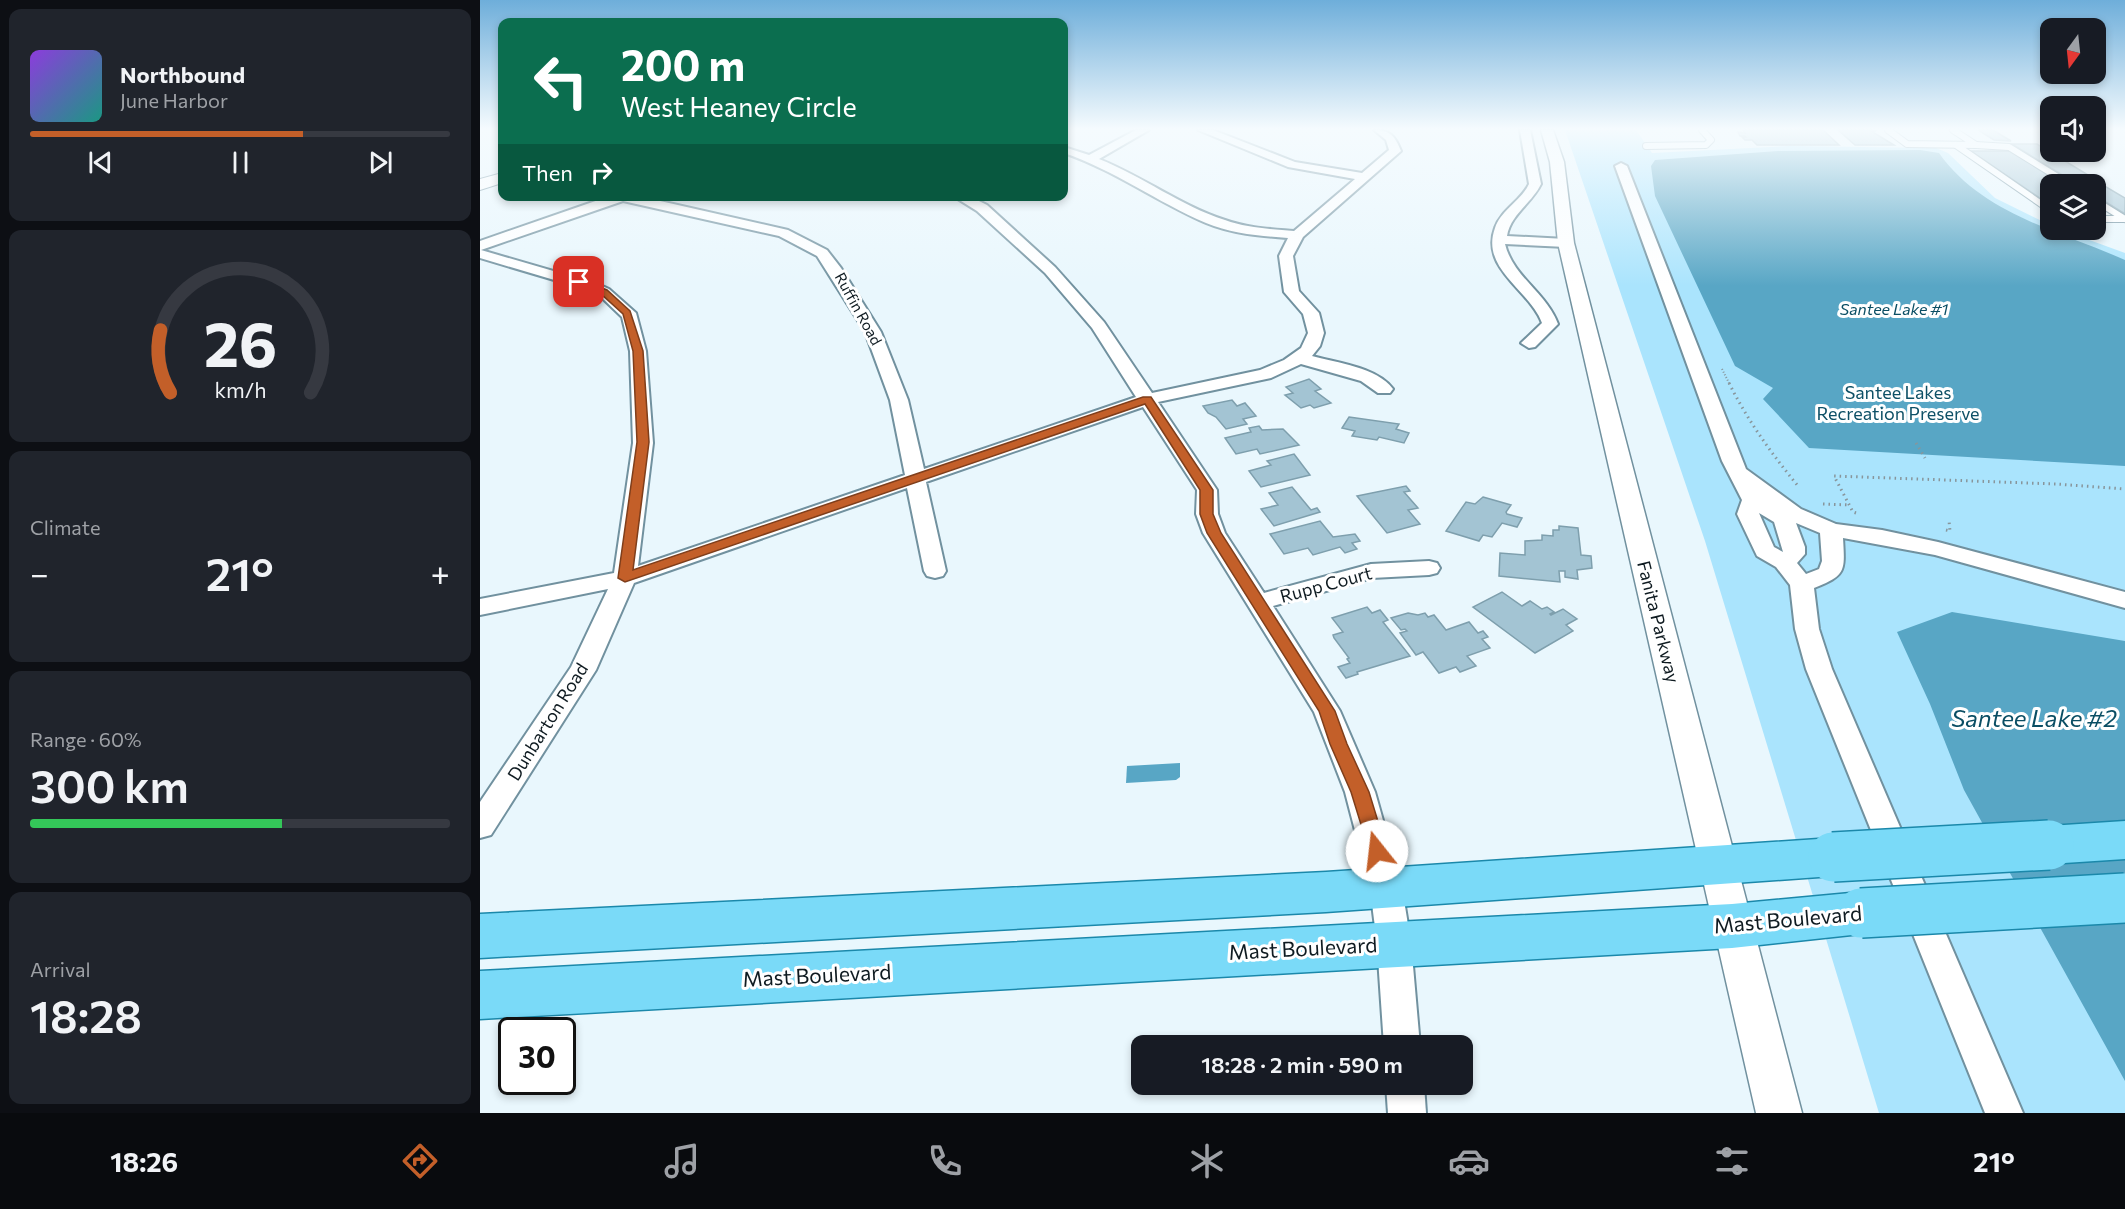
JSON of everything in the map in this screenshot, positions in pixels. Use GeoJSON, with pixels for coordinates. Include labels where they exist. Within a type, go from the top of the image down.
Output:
{"type":"FeatureCollection","features":[{"type":"Feature","properties":{"kind":"main road"},"geometry":{"type":"LineString","coordinates":[[480,936],[1386,888],[1718,867],[1833,857],[2125,840]]}},
{"type":"Feature","properties":{"kind":"main road","name":"Mast Boulevard"},"geometry":{"type":"LineString","coordinates":[[480,995],[1732,926],[1861,913],[2125,898]]}},
{"type":"Feature","properties":{"kind":"street"},"geometry":{"type":"LineString","coordinates":[[1136,182],[1210,219],[1264,233],[1298,235]]}},
{"type":"Feature","properties":{"kind":"street"},"geometry":{"type":"LineString","coordinates":[[480,606],[554,594],[625,578],[1147,399],[1265,374],[1300,358],[1312,346],[1316,333],[1311,313],[1292,292],[1286,256],[1298,235],[1358,182]]}},
{"type":"Feature","properties":{"kind":"street"},"geometry":{"type":"LineString","coordinates":[[1529,343],[1550,324],[1548,311],[1511,274],[1501,259],[1500,240],[1502,228],[1535,182]]}},
{"type":"Feature","properties":{"kind":"street","name":"Fanita Parkway"},"geometry":{"type":"LineString","coordinates":[[1559,182],[1566,243],[1779,1113]]}},
{"type":"Feature","properties":{"kind":"street"},"geometry":{"type":"LineString","coordinates":[[1627,182],[1738,471],[1752,500],[1783,518],[1794,546],[1793,573],[1819,669],[2004,1113]]}},
{"type":"Feature","properties":{"kind":"street"},"geometry":{"type":"LineString","coordinates":[[480,246],[612,201]]}},
{"type":"Feature","properties":{"kind":"street","name":"Ruffin Road"},"geometry":{"type":"LineString","coordinates":[[642,201],[783,233],[822,253],[846,284],[881,351],[899,400],[935,571]]}},
{"type":"Feature","properties":{"kind":"street"},"geometry":{"type":"LineString","coordinates":[[969,201],[982,208],[1050,270],[1098,324],[1207,490],[1207,514],[1214,533],[1260,602],[1327,711],[1360,792],[1386,888],[1394,943],[1401,1035]]}},
{"type":"Feature","properties":{"kind":"street"},"geometry":{"type":"LineString","coordinates":[[1500,240],[1566,243]]}},
{"type":"Feature","properties":{"kind":"street","name":"Dunbarton Road"},"geometry":{"type":"LineString","coordinates":[[480,254],[593,287],[612,298],[630,316],[638,351],[643,442],[625,578],[583,670],[480,826]]}},
{"type":"Feature","properties":{"kind":"street"},"geometry":{"type":"LineString","coordinates":[[1300,358],[1367,377],[1384,389]]}},
{"type":"Feature","properties":{"kind":"street"},"geometry":{"type":"LineString","coordinates":[[1738,471],[1793,514],[1831,530],[1882,537],[1938,549],[2125,600]]}},
{"type":"Feature","properties":{"kind":"street"},"geometry":{"type":"LineString","coordinates":[[1793,573],[1829,573],[1833,561],[1831,530]]}},
{"type":"Feature","properties":{"kind":"street","name":"Rupp Court"},"geometry":{"type":"LineString","coordinates":[[1260,602],[1371,571],[1429,568]]}},
{"type":"Feature","properties":{"kind":"street"},"geometry":{"type":"LineString","coordinates":[[1406,1095],[1407,1113]]}},
{"type":"Feature","properties":{"kind":"lane"},"geometry":{"type":"LineString","coordinates":[[2009,182],[2040,203]]}},
{"type":"Feature","properties":{"kind":"lane"},"geometry":{"type":"LineString","coordinates":[[2106,207],[2125,219],[2106,219]]}},
{"type":"Feature","properties":{"kind":"path"},"geometry":{"type":"LineString","coordinates":[[1720,366],[1749,422],[1768,450],[1798,486]]}},
{"type":"Feature","properties":{"kind":"path"},"geometry":{"type":"LineString","coordinates":[[1916,443],[1924,458]]}},
{"type":"Feature","properties":{"kind":"path"},"geometry":{"type":"LineString","coordinates":[[1853,513],[1834,476],[2056,484],[2125,489]]}},
{"type":"Feature","properties":{"kind":"path"},"geometry":{"type":"LineString","coordinates":[[1949,522],[1950,531]]}},
{"type":"Feature","properties":{"kind":"green space","name":"Santee Lakes Recreation Preserve"},"geometry":{"type":"Polygon","coordinates":[[[1583,182],[1978,182],[1995,198],[2040,220],[2040,240],[2089,240],[2125,253],[2125,1113],[1879,1113],[1705,541],[1583,182]]]}},
{"type":"Feature","properties":{"kind":"water","name":"Santee Lake #1"},"geometry":{"type":"Polygon","coordinates":[[[1653,182],[1966,182],[2000,206],[2040,225],[2040,240],[2076,240],[2125,260],[2125,466],[1809,448],[1763,399],[1773,388],[1735,366],[1655,196],[1653,182]]]}},
{"type":"Feature","properties":{"kind":"water","name":"Santee Lake #2"},"geometry":{"type":"Polygon","coordinates":[[[1952,612],[2125,641],[2125,1081],[1964,790],[1930,704],[1897,632],[1952,612]]]}},
{"type":"Feature","properties":{"kind":"water"},"geometry":{"type":"Polygon","coordinates":[[[1180,763],[1180,777],[1176,780],[1126,783],[1127,766],[1180,763]]]}},
{"type":"Feature","properties":{"kind":"building"},"geometry":{"type":"Polygon","coordinates":[[[2016,182],[2040,182],[2040,198],[2016,182]]]}},
{"type":"Feature","properties":{"kind":"building"},"geometry":{"type":"Polygon","coordinates":[[[2106,187],[2125,198],[2125,214],[2106,202],[2106,187]]]}},
{"type":"Feature","properties":{"kind":"building"},"geometry":{"type":"Polygon","coordinates":[[[1309,379],[1321,389],[1315,391],[1331,403],[1314,408],[1310,405],[1301,408],[1285,395],[1293,393],[1286,387],[1309,379]]]}},
{"type":"Feature","properties":{"kind":"building"},"geometry":{"type":"Polygon","coordinates":[[[1232,400],[1237,406],[1245,403],[1256,416],[1243,419],[1247,424],[1226,429],[1203,406],[1232,400]]]}},
{"type":"Feature","properties":{"kind":"building"},"geometry":{"type":"Polygon","coordinates":[[[1349,417],[1399,424],[1396,429],[1409,433],[1404,443],[1379,437],[1377,440],[1352,436],[1355,431],[1342,428],[1349,417]]]}},
{"type":"Feature","properties":{"kind":"building"},"geometry":{"type":"Polygon","coordinates":[[[1259,426],[1262,430],[1283,429],[1299,445],[1260,454],[1257,449],[1236,454],[1225,438],[1251,432],[1249,428],[1259,426]]]}},
{"type":"Feature","properties":{"kind":"building"},"geometry":{"type":"Polygon","coordinates":[[[1294,454],[1310,475],[1261,487],[1249,471],[1271,465],[1267,461],[1294,454]]]}},
{"type":"Feature","properties":{"kind":"building"},"geometry":{"type":"Polygon","coordinates":[[[1406,486],[1410,491],[1404,492],[1418,508],[1408,510],[1420,524],[1387,533],[1357,496],[1406,486]]]}},
{"type":"Feature","properties":{"kind":"building"},"geometry":{"type":"Polygon","coordinates":[[[1292,487],[1311,510],[1317,508],[1320,512],[1274,526],[1261,509],[1278,505],[1269,493],[1292,487]]]}},
{"type":"Feature","properties":{"kind":"building"},"geometry":{"type":"Polygon","coordinates":[[[1483,497],[1511,505],[1507,514],[1522,518],[1517,527],[1502,523],[1492,537],[1483,535],[1479,541],[1446,531],[1466,502],[1475,504],[1483,497]]]}},
{"type":"Feature","properties":{"kind":"building"},"geometry":{"type":"Polygon","coordinates":[[[1320,521],[1333,537],[1355,534],[1360,541],[1352,543],[1357,549],[1345,553],[1340,547],[1313,555],[1308,548],[1284,554],[1270,534],[1320,521]]]}},
{"type":"Feature","properties":{"kind":"building"},"geometry":{"type":"Polygon","coordinates":[[[1559,526],[1578,528],[1581,555],[1591,556],[1592,568],[1577,570],[1578,579],[1565,577],[1565,571],[1559,571],[1560,582],[1499,576],[1500,553],[1525,555],[1525,541],[1542,540],[1542,535],[1553,536],[1553,530],[1559,530],[1559,526]]]}},
{"type":"Feature","properties":{"kind":"building"},"geometry":{"type":"Polygon","coordinates":[[[1502,592],[1522,606],[1530,601],[1542,609],[1547,607],[1554,612],[1551,615],[1563,609],[1577,619],[1566,625],[1573,631],[1535,653],[1473,607],[1502,592]]]}},
{"type":"Feature","properties":{"kind":"building"},"geometry":{"type":"Polygon","coordinates":[[[1367,607],[1372,613],[1380,610],[1388,620],[1383,622],[1410,656],[1357,672],[1358,674],[1346,678],[1338,667],[1350,663],[1347,659],[1349,658],[1333,635],[1343,632],[1332,618],[1367,607]]]}},
{"type":"Feature","properties":{"kind":"building"},"geometry":{"type":"Polygon","coordinates":[[[1408,613],[1418,615],[1425,613],[1428,617],[1434,615],[1446,630],[1469,622],[1478,633],[1483,631],[1488,637],[1482,639],[1490,648],[1467,656],[1476,666],[1460,672],[1456,667],[1439,673],[1423,652],[1416,655],[1400,633],[1407,631],[1401,630],[1391,618],[1408,613]]]}},
{"type":"Feature","properties":{"kind":"route"},"geometry":{"type":"LineString","coordinates":[[579,282],[604,292],[630,316],[634,342],[638,351],[643,442],[625,578],[1147,399],[1207,490],[1207,514],[1214,533],[1260,602],[1327,711],[1360,792],[1377,851]]}}]}
